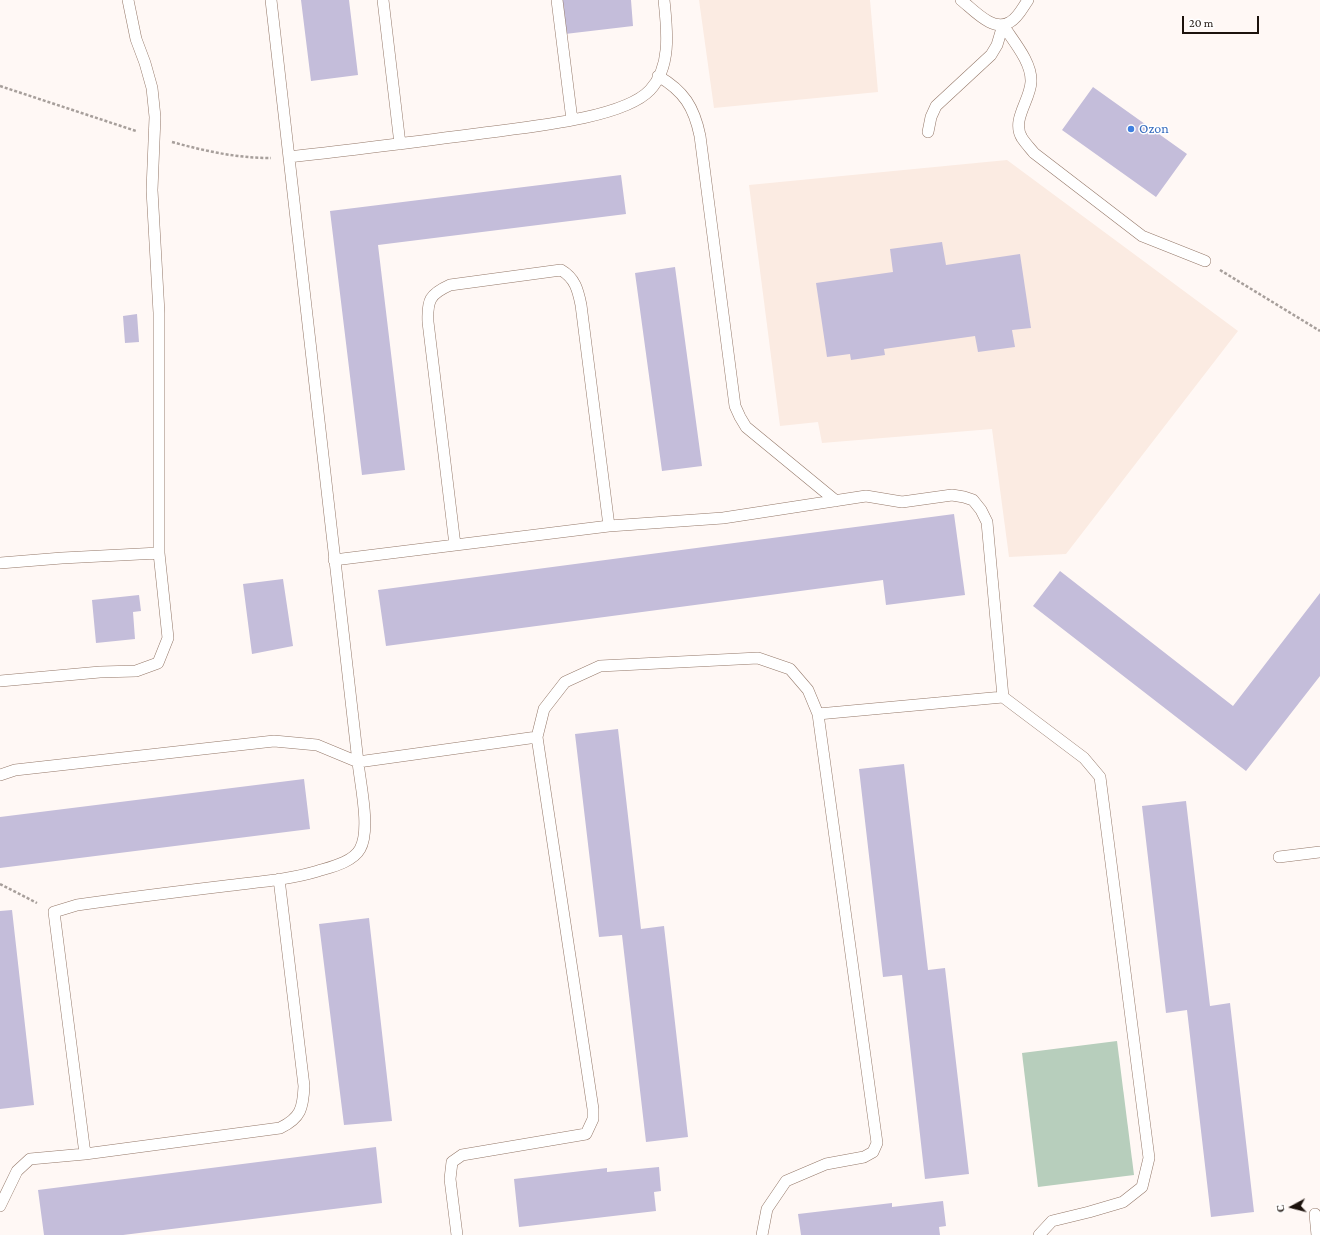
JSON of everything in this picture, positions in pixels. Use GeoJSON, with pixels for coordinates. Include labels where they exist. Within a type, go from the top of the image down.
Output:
{"type":"FeatureCollection","features":[{"type":"Feature","properties":{"kind":"lane"},"geometry":{"type":"LineString","coordinates":[[0,681],[100,672],[136,671],[158,663],[168,638],[159,553],[159,313],[152,190],[155,117],[152,88],[136,39],[128,0]]}},
{"type":"Feature","properties":{"kind":"lane"},"geometry":{"type":"LineString","coordinates":[[85,1154],[54,912],[77,905],[279,879],[317,871],[343,863],[360,850],[365,827],[271,0]]}},
{"type":"Feature","properties":{"kind":"lane"},"geometry":{"type":"LineString","coordinates":[[383,0],[400,144]]}},
{"type":"Feature","properties":{"kind":"lane"},"geometry":{"type":"LineString","coordinates":[[557,0],[572,120]]}},
{"type":"Feature","properties":{"kind":"lane"},"geometry":{"type":"LineString","coordinates":[[289,157],[400,144],[572,120],[630,104],[650,90],[663,67],[668,36],[664,0]]}},
{"type":"Feature","properties":{"kind":"lane"},"geometry":{"type":"LineString","coordinates":[[961,0],[991,23],[1003,25],[1010,23],[1028,0]]}},
{"type":"Feature","properties":{"kind":"lane"},"geometry":{"type":"LineString","coordinates":[[928,132],[931,118],[936,106],[992,55],[997,46],[1003,25]]}},
{"type":"Feature","properties":{"kind":"lane"},"geometry":{"type":"LineString","coordinates":[[1003,25],[1022,54],[1031,82],[1027,99],[1019,116],[1021,137],[1034,153],[1142,236],[1205,262]]}},
{"type":"Feature","properties":{"kind":"lane"},"geometry":{"type":"LineString","coordinates":[[658,76],[678,89],[687,100],[696,117],[700,136],[735,406],[746,427],[836,502]]}},
{"type":"Feature","properties":{"kind":"lane"},"geometry":{"type":"LineString","coordinates":[[455,546],[428,322],[427,309],[429,300],[439,290],[450,285],[561,270],[569,275],[575,283],[580,299],[609,526]]}},
{"type":"Feature","properties":{"kind":"lane"},"geometry":{"type":"LineString","coordinates":[[334,560],[609,526],[723,518],[836,502],[866,496],[902,502],[952,495],[973,500],[981,510],[987,522],[1004,697]]}},
{"type":"Feature","properties":{"kind":"lane"},"geometry":{"type":"LineString","coordinates":[[0,563],[159,553]]}},
{"type":"Feature","properties":{"kind":"lane"},"geometry":{"type":"LineString","coordinates":[[457,1235],[450,1180],[452,1162],[462,1155],[586,1134],[592,1120],[593,1109],[537,737],[544,709],[565,682],[600,666],[758,658],[790,669],[808,690],[818,714],[877,1143],[873,1152],[864,1157],[826,1164],[786,1181],[768,1210],[762,1235]]}},
{"type":"Feature","properties":{"kind":"lane"},"geometry":{"type":"LineString","coordinates":[[818,714],[1004,697],[1084,758],[1100,777],[1149,1158],[1142,1187],[1123,1202],[1052,1221],[1039,1235]]}},
{"type":"Feature","properties":{"kind":"lane"},"geometry":{"type":"LineString","coordinates":[[0,775],[15,770],[274,741],[317,745],[358,762],[537,737]]}},
{"type":"Feature","properties":{"kind":"lane"},"geometry":{"type":"LineString","coordinates":[[1279,858],[1320,852]]}},
{"type":"Feature","properties":{"kind":"lane"},"geometry":{"type":"LineString","coordinates":[[0,1206],[17,1171],[30,1159],[85,1154],[280,1128],[291,1122],[298,1114],[303,1104],[304,1086],[279,879]]}},
{"type":"Feature","properties":{"kind":"lane"},"geometry":{"type":"LineString","coordinates":[[1315,1214],[1317,1235]]}},
{"type":"Feature","properties":{"kind":"path"},"geometry":{"type":"LineString","coordinates":[[1205,262],[1320,331]]}},
{"type":"Feature","properties":{"kind":"path"},"geometry":{"type":"LineString","coordinates":[[0,884],[54,912]]}},
{"type":"Feature","properties":{"kind":"shaded area"},"geometry":{"type":"Polygon","coordinates":[[[699,0],[870,0],[878,92],[714,108],[699,0]]]}},
{"type":"Feature","properties":{"kind":"shaded area"},"geometry":{"type":"Polygon","coordinates":[[[1007,160],[1238,331],[1066,554],[1009,557],[992,429],[822,443],[818,422],[780,426],[749,185],[1007,160]]]}},
{"type":"Feature","properties":{"kind":"green space"},"geometry":{"type":"Polygon","coordinates":[[[1117,1041],[1134,1175],[1038,1187],[1022,1053],[1117,1041]]]}},
{"type":"Feature","properties":{"kind":"building"},"geometry":{"type":"Polygon","coordinates":[[[301,0],[349,0],[358,75],[311,81],[301,0]]]}},
{"type":"Feature","properties":{"kind":"building"},"geometry":{"type":"Polygon","coordinates":[[[562,0],[631,0],[633,26],[565,34],[562,0]]]}},
{"type":"Feature","properties":{"kind":"building"},"geometry":{"type":"Polygon","coordinates":[[[1093,87],[1187,154],[1156,197],[1062,130],[1093,87]]]}},
{"type":"Feature","properties":{"kind":"building"},"geometry":{"type":"Polygon","coordinates":[[[621,175],[626,214],[378,245],[405,470],[362,475],[330,211],[621,175]]]}},
{"type":"Feature","properties":{"kind":"building"},"geometry":{"type":"Polygon","coordinates":[[[942,242],[946,265],[1020,254],[1031,328],[1012,330],[1015,347],[978,352],[975,336],[884,349],[885,355],[851,360],[850,354],[827,357],[816,283],[893,272],[890,249],[942,242]]]}},
{"type":"Feature","properties":{"kind":"building"},"geometry":{"type":"Polygon","coordinates":[[[675,267],[702,466],[662,471],[635,273],[675,267]]]}},
{"type":"Feature","properties":{"kind":"building"},"geometry":{"type":"Polygon","coordinates":[[[137,314],[139,342],[125,343],[123,316],[137,314]]]}},
{"type":"Feature","properties":{"kind":"building"},"geometry":{"type":"Polygon","coordinates":[[[954,514],[965,595],[886,605],[883,580],[386,646],[378,590],[954,514]]]}},
{"type":"Feature","properties":{"kind":"building"},"geometry":{"type":"Polygon","coordinates":[[[1060,571],[1233,706],[1320,593],[1320,676],[1246,771],[1033,606],[1060,571]]]}},
{"type":"Feature","properties":{"kind":"building"},"geometry":{"type":"Polygon","coordinates":[[[283,579],[293,646],[252,654],[243,584],[283,579]]]}},
{"type":"Feature","properties":{"kind":"building"},"geometry":{"type":"Polygon","coordinates":[[[139,595],[141,611],[133,612],[135,639],[96,643],[92,600],[139,595]]]}},
{"type":"Feature","properties":{"kind":"building"},"geometry":{"type":"Polygon","coordinates":[[[618,729],[641,929],[664,926],[688,1137],[646,1142],[622,935],[599,937],[575,734],[618,729]]]}},
{"type":"Feature","properties":{"kind":"building"},"geometry":{"type":"Polygon","coordinates":[[[904,764],[928,970],[945,968],[969,1174],[925,1179],[902,975],[883,977],[859,769],[904,764]]]}},
{"type":"Feature","properties":{"kind":"building"},"geometry":{"type":"Polygon","coordinates":[[[304,779],[310,829],[0,868],[0,817],[304,779]]]}},
{"type":"Feature","properties":{"kind":"building"},"geometry":{"type":"Polygon","coordinates":[[[1186,801],[1210,1006],[1230,1003],[1254,1212],[1211,1217],[1187,1010],[1166,1013],[1142,806],[1186,801]]]}},
{"type":"Feature","properties":{"kind":"building"},"geometry":{"type":"Polygon","coordinates":[[[12,910],[34,1105],[0,1109],[0,911],[12,910]]]}},
{"type":"Feature","properties":{"kind":"building"},"geometry":{"type":"Polygon","coordinates":[[[369,918],[392,1121],[344,1125],[319,924],[369,918]]]}},
{"type":"Feature","properties":{"kind":"building"},"geometry":{"type":"Polygon","coordinates":[[[376,1147],[382,1203],[123,1235],[44,1235],[38,1190],[376,1147]]]}},
{"type":"Feature","properties":{"kind":"building"},"geometry":{"type":"Polygon","coordinates":[[[659,1167],[661,1191],[654,1192],[656,1211],[519,1227],[514,1179],[607,1168],[607,1172],[659,1167]]]}},
{"type":"Feature","properties":{"kind":"building"},"geometry":{"type":"Polygon","coordinates":[[[943,1201],[946,1226],[939,1227],[940,1235],[801,1235],[798,1214],[892,1203],[892,1207],[943,1201]]]}},
{"type":"Feature","properties":{"kind":"place","name":"Ozon"},"geometry":{"type":"Point","coordinates":[1131,129]}}]}
